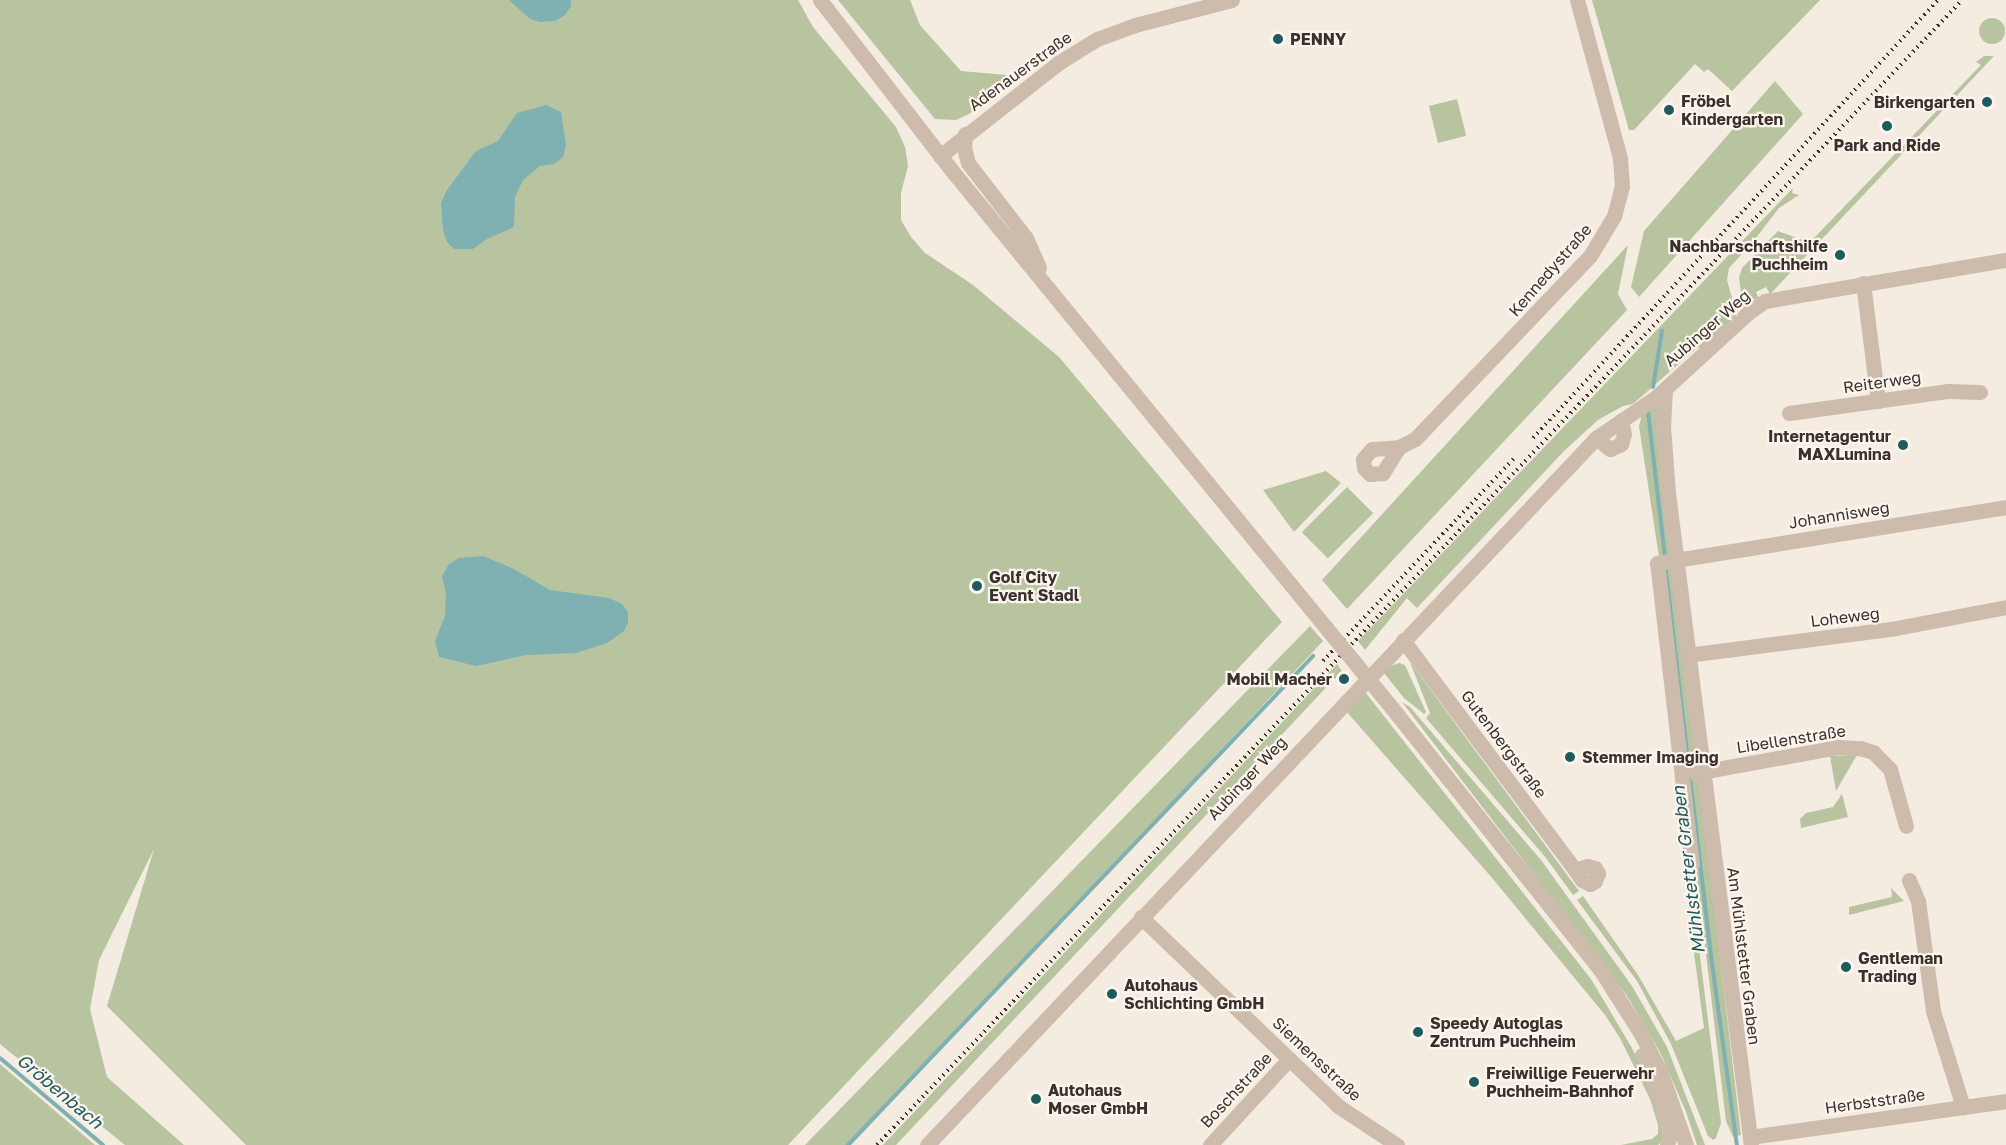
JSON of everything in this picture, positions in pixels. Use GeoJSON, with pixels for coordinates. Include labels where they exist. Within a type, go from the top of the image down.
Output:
{"type":"FeatureCollection","features":[{"type":"Feature","properties":{"kind":"street"},"geometry":{"type":"LineString","coordinates":[[820,0],[940,156],[1392,708],[1601,971],[1641,1034],[1661,1073],[1686,1145]]}},
{"type":"Feature","properties":{"kind":"street","name":"Adenauerstraße"},"geometry":{"type":"LineString","coordinates":[[940,156],[965,134],[1058,63],[1097,39],[1134,25],[1232,0]]}},
{"type":"Feature","properties":{"kind":"street","name":"Kennedystraße"},"geometry":{"type":"LineString","coordinates":[[1399,447],[1415,440],[1514,339],[1590,256],[1608,229],[1616,210],[1622,187],[1620,158],[1577,0]]}},
{"type":"Feature","properties":{"kind":"street"},"geometry":{"type":"LineString","coordinates":[[965,134],[964,147],[968,163],[1026,238],[1045,283]]}},
{"type":"Feature","properties":{"kind":"street","name":"Aubinger Weg"},"geometry":{"type":"LineString","coordinates":[[927,1145],[1402,640],[1596,438],[1610,449],[1621,444],[1624,434],[1621,420],[1655,397],[1749,312],[1765,302],[1863,283],[2006,260]]}},
{"type":"Feature","properties":{"kind":"street"},"geometry":{"type":"LineString","coordinates":[[1863,283],[1878,401]]}},
{"type":"Feature","properties":{"kind":"street","name":"Reiterweg"},"geometry":{"type":"LineString","coordinates":[[1789,414],[1948,391],[1980,392]]}},
{"type":"Feature","properties":{"kind":"street","name":"Am Mühlstetter Graben"},"geometry":{"type":"LineString","coordinates":[[1655,397],[1663,426],[1668,494],[1669,561],[1687,655],[1692,773],[1692,864]]}},
{"type":"Feature","properties":{"kind":"street","name":"Johannisweg"},"geometry":{"type":"LineString","coordinates":[[1669,561],[2006,507]]}},
{"type":"Feature","properties":{"kind":"street","name":"Am Mühlstetter Graben"},"geometry":{"type":"LineString","coordinates":[[1669,561],[1657,563],[1750,1141]]}},
{"type":"Feature","properties":{"kind":"street","name":"Loheweg"},"geometry":{"type":"LineString","coordinates":[[1687,655],[1891,629],[2006,607]]}},
{"type":"Feature","properties":{"kind":"street","name":"Gutenbergstraße"},"geometry":{"type":"LineString","coordinates":[[1402,640],[1575,870]]}},
{"type":"Feature","properties":{"kind":"street","name":"Libellenstraße"},"geometry":{"type":"LineString","coordinates":[[1692,773],[1838,747],[1860,748],[1873,752],[1890,769],[1906,826]]}},
{"type":"Feature","properties":{"kind":"street"},"geometry":{"type":"LineString","coordinates":[[1908,880],[1918,901],[1933,1011],[1963,1107]]}},
{"type":"Feature","properties":{"kind":"street","name":"Siemensstraße"},"geometry":{"type":"LineString","coordinates":[[1141,917],[1338,1106],[1396,1145]]}},
{"type":"Feature","properties":{"kind":"street"},"geometry":{"type":"LineString","coordinates":[[1601,971],[1658,1094],[1670,1135],[1667,1145]]}},
{"type":"Feature","properties":{"kind":"street","name":"Boschstraße"},"geometry":{"type":"LineString","coordinates":[[1210,1145],[1289,1059]]}},
{"type":"Feature","properties":{"kind":"street","name":"Herbststraße"},"geometry":{"type":"LineString","coordinates":[[1750,1141],[2006,1101]]}},
{"type":"Feature","properties":{"kind":"green space"},"geometry":{"type":"Polygon","coordinates":[[[0,0],[798,0],[813,27],[896,127],[905,147],[908,166],[901,193],[901,220],[911,237],[925,253],[973,285],[1059,357],[1282,622],[788,1145],[246,1145],[107,1006],[154,849],[99,960],[90,1009],[107,1077],[184,1145],[125,1145],[0,1044],[0,0]]]}},
{"type":"Feature","properties":{"kind":"green space"},"geometry":{"type":"Polygon","coordinates":[[[838,0],[910,0],[920,25],[961,71],[1019,76],[969,114],[956,120],[935,119],[838,0]]]}},
{"type":"Feature","properties":{"kind":"green space"},"geometry":{"type":"Polygon","coordinates":[[[1592,0],[1820,0],[1732,91],[1708,69],[1704,72],[1695,64],[1634,130],[1629,130],[1592,0]]]}},
{"type":"Feature","properties":{"kind":"green space"},"geometry":{"type":"Polygon","coordinates":[[[1992,18],[2001,22],[2005,31],[2001,40],[1992,44],[1983,40],[1979,31],[1983,22],[1992,18]]]}},
{"type":"Feature","properties":{"kind":"green space"},"geometry":{"type":"Polygon","coordinates":[[[1984,56],[1994,56],[1770,294],[1766,287],[1756,292],[1759,299],[1756,300],[1741,293],[1739,278],[1742,268],[1778,231],[1805,241],[1814,238],[1981,65],[1976,62],[1984,56]]]}},
{"type":"Feature","properties":{"kind":"green space"},"geometry":{"type":"Polygon","coordinates":[[[1775,81],[1803,114],[1639,297],[1631,287],[1644,231],[1775,81]]]}},
{"type":"Feature","properties":{"kind":"green space"},"geometry":{"type":"Polygon","coordinates":[[[1457,99],[1466,136],[1438,143],[1429,106],[1457,99]]]}},
{"type":"Feature","properties":{"kind":"green space"},"geometry":{"type":"Polygon","coordinates":[[[1793,188],[1792,193],[1799,195],[1779,208],[1729,268],[1727,280],[1736,313],[1735,321],[1701,349],[1698,347],[1633,404],[1623,406],[1598,420],[1564,451],[1417,608],[1407,598],[1365,650],[1358,641],[1793,188]]]}},
{"type":"Feature","properties":{"kind":"green space"},"geometry":{"type":"Polygon","coordinates":[[[1628,245],[1618,294],[1627,310],[1347,609],[1322,580],[1628,245]]]}},
{"type":"Feature","properties":{"kind":"green space"},"geometry":{"type":"Polygon","coordinates":[[[1660,404],[1672,555],[1659,557],[1639,426],[1642,414],[1660,404]]]}},
{"type":"Feature","properties":{"kind":"green space"},"geometry":{"type":"Polygon","coordinates":[[[1326,471],[1341,483],[1294,532],[1263,490],[1326,471]]]}},
{"type":"Feature","properties":{"kind":"green space"},"geometry":{"type":"Polygon","coordinates":[[[1347,487],[1373,513],[1328,558],[1302,532],[1347,487]]]}},
{"type":"Feature","properties":{"kind":"green space"},"geometry":{"type":"Polygon","coordinates":[[[1673,568],[1697,764],[1685,765],[1661,569],[1673,568]]]}},
{"type":"Feature","properties":{"kind":"green space"},"geometry":{"type":"Polygon","coordinates":[[[1310,626],[1323,641],[851,1145],[805,1145],[1310,626]]]}},
{"type":"Feature","properties":{"kind":"green space"},"geometry":{"type":"Polygon","coordinates":[[[1410,662],[1579,891],[1573,895],[1546,858],[1426,718],[1430,713],[1410,662]]]}},
{"type":"Feature","properties":{"kind":"green space"},"geometry":{"type":"Polygon","coordinates":[[[1399,663],[1405,665],[1426,712],[1424,714],[1404,698],[1384,673],[1389,667],[1399,663]]]}},
{"type":"Feature","properties":{"kind":"green space"},"geometry":{"type":"Polygon","coordinates":[[[1337,664],[1342,671],[1337,679],[1335,678],[896,1145],[883,1145],[1337,664]]]}},
{"type":"Feature","properties":{"kind":"green space"},"geometry":{"type":"Polygon","coordinates":[[[1365,692],[1591,979],[1632,1048],[1649,1083],[1664,1139],[1658,1145],[1621,1145],[1652,1139],[1658,1134],[1658,1125],[1650,1099],[1620,1038],[1605,1015],[1493,879],[1346,711],[1365,692]]]}},
{"type":"Feature","properties":{"kind":"green space"},"geometry":{"type":"Polygon","coordinates":[[[1402,702],[1410,707],[1541,860],[1632,986],[1667,1047],[1705,1145],[1697,1145],[1686,1112],[1660,1052],[1627,996],[1402,702]]]}},
{"type":"Feature","properties":{"kind":"green space"},"geometry":{"type":"Polygon","coordinates":[[[1857,755],[1836,791],[1830,756],[1857,755]]]}},
{"type":"Feature","properties":{"kind":"green space"},"geometry":{"type":"Polygon","coordinates":[[[1699,777],[1741,1135],[1733,1137],[1726,1121],[1685,779],[1699,777]]]}},
{"type":"Feature","properties":{"kind":"green space"},"geometry":{"type":"Polygon","coordinates":[[[1842,794],[1848,817],[1801,828],[1800,819],[1806,813],[1833,807],[1842,794]]]}},
{"type":"Feature","properties":{"kind":"green space"},"geometry":{"type":"Polygon","coordinates":[[[1689,869],[1721,1123],[1716,1138],[1713,1140],[1708,1136],[1671,1044],[1637,981],[1577,900],[1583,896],[1638,975],[1676,1041],[1704,1028],[1683,870],[1689,869]]]}},
{"type":"Feature","properties":{"kind":"green space"},"geometry":{"type":"Polygon","coordinates":[[[1891,888],[1904,901],[1849,915],[1849,907],[1892,897],[1891,888]]]}},
{"type":"Feature","properties":{"kind":"green space"},"geometry":{"type":"Polygon","coordinates":[[[0,1064],[95,1145],[0,1145],[0,1064]]]}},
{"type":"Feature","properties":{"kind":"water"},"geometry":{"type":"Polygon","coordinates":[[[509,0],[571,0],[571,6],[565,15],[555,21],[540,22],[530,19],[509,0]]]}},
{"type":"Feature","properties":{"kind":"water"},"geometry":{"type":"Polygon","coordinates":[[[546,105],[561,112],[566,146],[563,157],[554,164],[540,166],[523,180],[515,197],[514,227],[485,240],[473,249],[454,249],[447,242],[443,230],[441,203],[447,190],[476,151],[498,141],[517,113],[546,105]]]}},
{"type":"Feature","properties":{"kind":"water"},"geometry":{"type":"Polygon","coordinates":[[[483,556],[512,568],[550,590],[609,598],[622,604],[628,612],[628,623],[624,631],[607,643],[576,653],[526,655],[476,666],[439,657],[435,641],[445,616],[446,594],[442,576],[449,564],[459,558],[483,556]]]}},
{"type":"Feature","properties":{"kind":"waterway","name":"Mühlstetter Graben"},"geometry":{"type":"LineString","coordinates":[[1653,387],[1662,331]]}},
{"type":"Feature","properties":{"kind":"waterway","name":"Mühlstetter Graben"},"geometry":{"type":"LineString","coordinates":[[1648,412],[1665,557]]}},
{"type":"Feature","properties":{"kind":"waterway","name":"Mühlstetter Graben"},"geometry":{"type":"LineString","coordinates":[[1665,564],[1711,956],[1737,1145]]}},
{"type":"Feature","properties":{"kind":"waterway"},"geometry":{"type":"LineString","coordinates":[[848,1145],[1313,656]]}},
{"type":"Feature","properties":{"kind":"waterway","name":"Gröbenbach"},"geometry":{"type":"LineString","coordinates":[[0,1058],[103,1145]]}},
{"type":"Feature","properties":{"kind":"railway"},"geometry":{"type":"LineString","coordinates":[[1533,438],[1938,0]]}},
{"type":"Feature","properties":{"kind":"railway"},"geometry":{"type":"LineString","coordinates":[[877,1145],[1962,0]]}},
{"type":"Feature","properties":{"kind":"railway"},"geometry":{"type":"LineString","coordinates":[[1323,661],[1514,458]]}},
{"type":"Feature","properties":{"kind":"place","name":"PENNY"},"geometry":{"type":"Point","coordinates":[1278,39]}},
{"type":"Feature","properties":{"kind":"place","name":"Birkengarten"},"geometry":{"type":"Point","coordinates":[1987,102]}},
{"type":"Feature","properties":{"kind":"place","name":"Fröbel Kindergarten"},"geometry":{"type":"Point","coordinates":[1669,110]}},
{"type":"Feature","properties":{"kind":"place","name":"Park and Ride"},"geometry":{"type":"Point","coordinates":[1887,126]}},
{"type":"Feature","properties":{"kind":"place","name":"Nachbarschaftshilfe Puchheim"},"geometry":{"type":"Point","coordinates":[1840,255]}},
{"type":"Feature","properties":{"kind":"place","name":"Internetagentur MAXLumina"},"geometry":{"type":"Point","coordinates":[1903,445]}},
{"type":"Feature","properties":{"kind":"place","name":"Golf City Event Stadl"},"geometry":{"type":"Point","coordinates":[977,586]}},
{"type":"Feature","properties":{"kind":"place","name":"Mobil Macher"},"geometry":{"type":"Point","coordinates":[1344,679]}},
{"type":"Feature","properties":{"kind":"place","name":"Stemmer Imaging"},"geometry":{"type":"Point","coordinates":[1570,757]}},
{"type":"Feature","properties":{"kind":"place","name":"Gentleman Trading"},"geometry":{"type":"Point","coordinates":[1846,967]}},
{"type":"Feature","properties":{"kind":"place","name":"Autohaus Schlichting GmbH"},"geometry":{"type":"Point","coordinates":[1112,994]}},
{"type":"Feature","properties":{"kind":"place","name":"Speedy Autoglas Zentrum Puchheim"},"geometry":{"type":"Point","coordinates":[1418,1032]}},
{"type":"Feature","properties":{"kind":"place","name":"Freiwillige Feuerwehr Puchheim-Bahnhof"},"geometry":{"type":"Point","coordinates":[1474,1082]}},
{"type":"Feature","properties":{"kind":"place","name":"Autohaus Moser GmbH"},"geometry":{"type":"Point","coordinates":[1036,1099]}}]}
